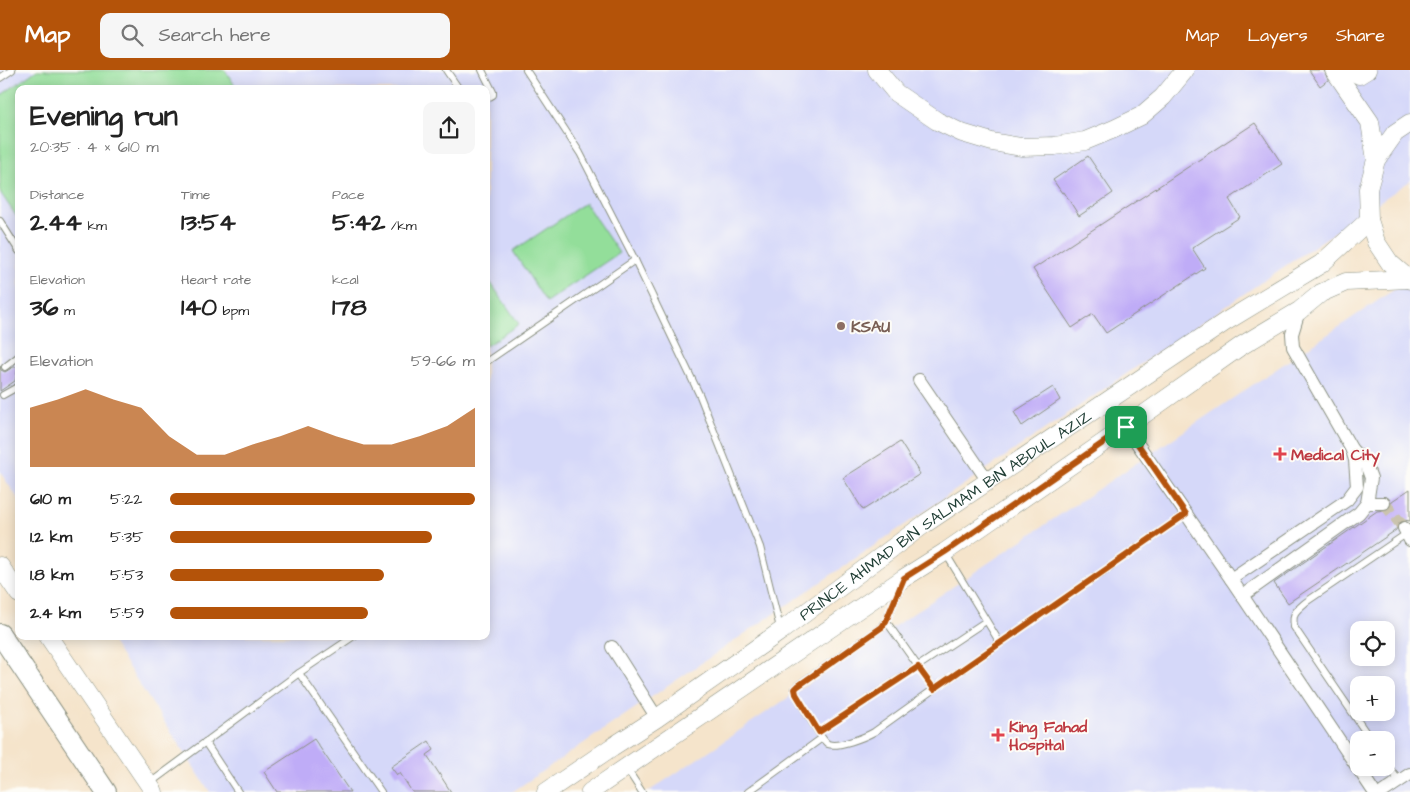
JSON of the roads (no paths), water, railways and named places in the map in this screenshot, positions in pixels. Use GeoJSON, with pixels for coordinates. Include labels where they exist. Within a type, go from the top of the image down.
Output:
{"type":"FeatureCollection","features":[{"type":"Feature","properties":{"kind":"main road"},"geometry":{"type":"LineString","coordinates":[[877,70],[896,93],[937,121],[962,133],[992,142],[1021,146],[1055,146],[1085,141],[1114,129],[1141,116],[1163,97],[1185,70]]}},
{"type":"Feature","properties":{"kind":"main road"},"geometry":{"type":"LineString","coordinates":[[1334,70],[1370,122],[1376,160]]}},
{"type":"Feature","properties":{"kind":"main road"},"geometry":{"type":"LineString","coordinates":[[1350,70],[1359,75],[1367,70]]}},
{"type":"Feature","properties":{"kind":"main road"},"geometry":{"type":"LineString","coordinates":[[1409,279],[1390,262],[1376,242],[1368,220],[1368,189],[1376,160],[1395,133],[1410,123]]}},
{"type":"Feature","properties":{"kind":"main road","name":"PRINCE AHMAD BIN SALMAM BIN ABDUL AZIZ"},"geometry":{"type":"LineString","coordinates":[[546,792],[657,718],[781,630],[926,523],[1225,322],[1321,264],[1368,220]]}},
{"type":"Feature","properties":{"kind":"main road","name":"PRINCE AHMAD BIN SALMAM BIN ABDUL AZIZ"},"geometry":{"type":"LineString","coordinates":[[590,792],[945,552],[1241,346],[1299,311],[1321,293],[1346,282],[1409,279]]}},
{"type":"Feature","properties":{"kind":"main road"},"geometry":{"type":"LineString","coordinates":[[0,566],[15,588]]}},
{"type":"Feature","properties":{"kind":"main road"},"geometry":{"type":"LineString","coordinates":[[0,634],[106,792]]}},
{"type":"Feature","properties":{"kind":"main road"},"geometry":{"type":"LineString","coordinates":[[51,640],[151,788]]}},
{"type":"Feature","properties":{"kind":"main road"},"geometry":{"type":"LineString","coordinates":[[612,747],[626,768]]}},
{"type":"Feature","properties":{"kind":"street"},"geometry":{"type":"LineString","coordinates":[[1231,579],[1347,500],[1356,488],[1355,460],[1352,450],[1293,347],[1292,334],[1299,311]]}},
{"type":"Feature","properties":{"kind":"street"},"geometry":{"type":"LineString","coordinates":[[918,380],[988,481]]}},
{"type":"Feature","properties":{"kind":"street"},"geometry":{"type":"LineString","coordinates":[[1126,427],[1374,792]]}},
{"type":"Feature","properties":{"kind":"street"},"geometry":{"type":"LineString","coordinates":[[1242,596],[1359,513],[1367,503],[1371,478],[1365,462],[1352,450]]}},
{"type":"Feature","properties":{"kind":"street"},"geometry":{"type":"LineString","coordinates":[[1367,503],[1384,503]]}},
{"type":"Feature","properties":{"kind":"street"},"geometry":{"type":"LineString","coordinates":[[612,647],[657,718]]}},
{"type":"Feature","properties":{"kind":"street"},"geometry":{"type":"LineString","coordinates":[[1392,788],[1410,774]]}},
{"type":"Feature","properties":{"kind":"lane"},"geometry":{"type":"LineString","coordinates":[[0,78],[12,70]]}},
{"type":"Feature","properties":{"kind":"lane"},"geometry":{"type":"LineString","coordinates":[[446,70],[457,85]]}},
{"type":"Feature","properties":{"kind":"lane"},"geometry":{"type":"LineString","coordinates":[[482,70],[490,85]]}},
{"type":"Feature","properties":{"kind":"lane"},"geometry":{"type":"LineString","coordinates":[[526,70],[580,154],[635,260],[700,396],[760,547],[781,630]]}},
{"type":"Feature","properties":{"kind":"lane"},"geometry":{"type":"LineString","coordinates":[[490,86],[493,92],[493,95],[490,97]]}},
{"type":"Feature","properties":{"kind":"lane"},"geometry":{"type":"LineString","coordinates":[[0,221],[15,245]]}},
{"type":"Feature","properties":{"kind":"lane"},"geometry":{"type":"LineString","coordinates":[[490,359],[635,260]]}},
{"type":"Feature","properties":{"kind":"lane"},"geometry":{"type":"LineString","coordinates":[[5,366],[15,359]]}},
{"type":"Feature","properties":{"kind":"lane"},"geometry":{"type":"LineString","coordinates":[[3,395],[15,388]]}},
{"type":"Feature","properties":{"kind":"lane"},"geometry":{"type":"LineString","coordinates":[[904,578],[882,627],[795,689],[796,694],[825,742],[834,745],[863,738],[874,732],[1186,514]]}},
{"type":"Feature","properties":{"kind":"lane"},"geometry":{"type":"LineString","coordinates":[[1365,731],[1294,627],[1293,617],[1296,610],[1306,602],[1407,534]]}},
{"type":"Feature","properties":{"kind":"lane"},"geometry":{"type":"LineString","coordinates":[[945,552],[1000,643]]}},
{"type":"Feature","properties":{"kind":"lane"},"geometry":{"type":"LineString","coordinates":[[886,621],[934,689]]}},
{"type":"Feature","properties":{"kind":"lane"},"geometry":{"type":"LineString","coordinates":[[748,792],[820,735],[986,621]]}},
{"type":"Feature","properties":{"kind":"lane"},"geometry":{"type":"LineString","coordinates":[[151,788],[205,742],[299,673],[348,640]]}},
{"type":"Feature","properties":{"kind":"lane"},"geometry":{"type":"LineString","coordinates":[[299,673],[381,792]]}},
{"type":"Feature","properties":{"kind":"lane"},"geometry":{"type":"LineString","coordinates":[[205,742],[238,792]]}},
{"type":"Feature","properties":{"kind":"lane"},"geometry":{"type":"LineString","coordinates":[[626,768],[642,792]]}},
{"type":"Feature","properties":{"kind":"tunnel"},"geometry":{"type":"LineString","coordinates":[[1384,503],[1404,528]]}},
{"type":"Feature","properties":{"kind":"place","name":"KSAU"},"geometry":{"type":"Point","coordinates":[841,326]}},
{"type":"Feature","properties":{"kind":"place","name":"Medical City"},"geometry":{"type":"Point","coordinates":[1280,454]}},
{"type":"Feature","properties":{"kind":"place","name":"King Fahad Hospital"},"geometry":{"type":"Point","coordinates":[998,735]}}]}
